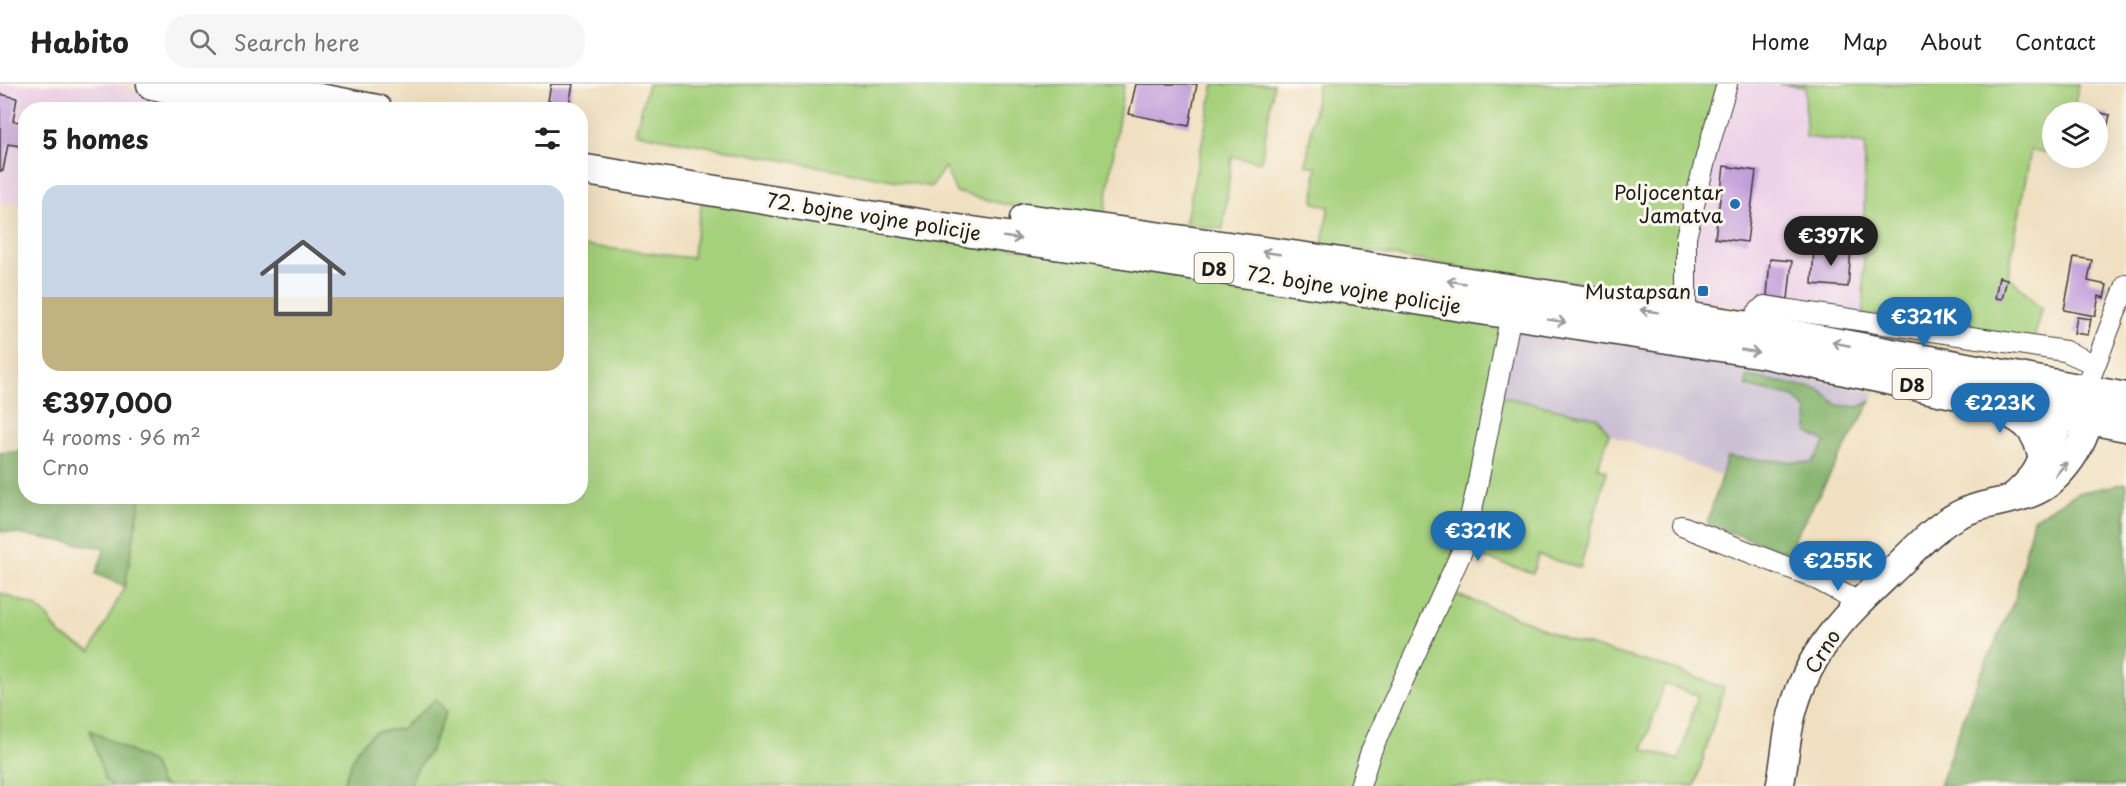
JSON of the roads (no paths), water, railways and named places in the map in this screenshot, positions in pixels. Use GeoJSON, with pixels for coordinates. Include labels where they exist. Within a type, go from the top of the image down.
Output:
{"type":"FeatureCollection","features":[{"type":"Feature","properties":{"kind":"main road"},"geometry":{"type":"LineString","coordinates":[[152,84],[231,102]]}},
{"type":"Feature","properties":{"kind":"main road"},"geometry":{"type":"LineString","coordinates":[[242,84],[335,102]]}},
{"type":"Feature","properties":{"kind":"main road","name":"72. bojne vojne policije"},"geometry":{"type":"LineString","coordinates":[[588,149],[941,208],[1329,261],[1749,327],[2089,377]]}},
{"type":"Feature","properties":{"kind":"main road","name":"72. bojne vojne policije"},"geometry":{"type":"LineString","coordinates":[[588,170],[927,225],[1765,353],[1977,398],[2077,416]]}},
{"type":"Feature","properties":{"kind":"main road","name":"D8"},"geometry":{"type":"LineString","coordinates":[[2089,377],[2126,398]]}},
{"type":"Feature","properties":{"kind":"main road","name":"D8"},"geometry":{"type":"LineString","coordinates":[[2077,416],[2126,426]]}},
{"type":"Feature","properties":{"kind":"street"},"geometry":{"type":"LineString","coordinates":[[1686,317],[1686,237],[1727,84]]}},
{"type":"Feature","properties":{"kind":"street","name":"Crno"},"geometry":{"type":"LineString","coordinates":[[2012,498],[2028,484],[2042,459],[2077,416],[2089,377],[2126,285]]}},
{"type":"Feature","properties":{"kind":"street"},"geometry":{"type":"LineString","coordinates":[[1360,786],[1371,751],[1462,551],[1511,314]]}},
{"type":"Feature","properties":{"kind":"street"},"geometry":{"type":"LineString","coordinates":[[1977,398],[2013,415],[2033,431],[2039,442],[2042,459]]}},
{"type":"Feature","properties":{"kind":"street","name":"Crno"},"geometry":{"type":"LineString","coordinates":[[1780,786],[1792,715],[1808,668],[1837,625],[1934,531],[1952,518],[1971,508],[2031,493],[2047,485],[2062,470],[2081,441],[2077,416]]}},
{"type":"Feature","properties":{"kind":"street"},"geometry":{"type":"LineString","coordinates":[[1682,526],[1810,576],[1859,602]]}},
{"type":"Feature","properties":{"kind":"place","name":"Poljocentar Jamatva"},"geometry":{"type":"Point","coordinates":[1735,204]}},
{"type":"Feature","properties":{"kind":"place","name":"Mustapsan"},"geometry":{"type":"Point","coordinates":[1703,291]}}]}
